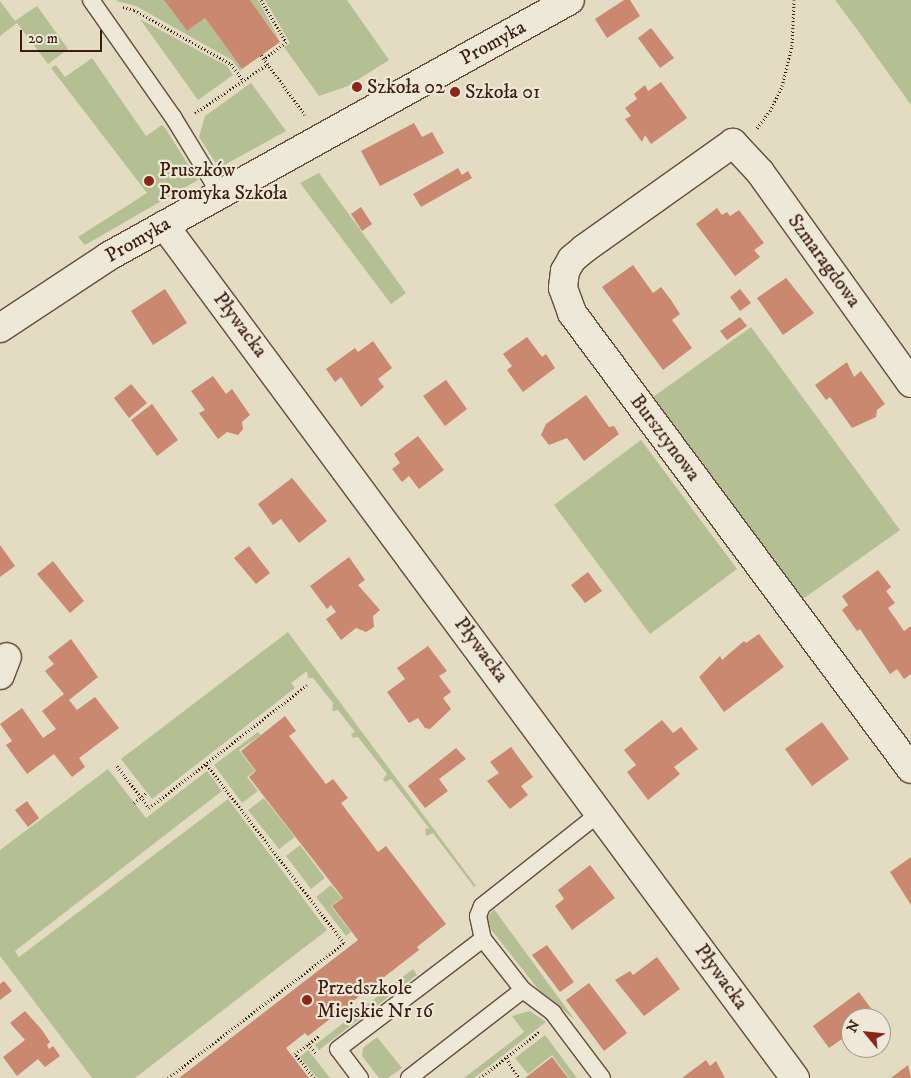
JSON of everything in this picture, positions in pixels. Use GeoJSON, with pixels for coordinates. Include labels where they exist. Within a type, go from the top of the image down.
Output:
{"type":"FeatureCollection","features":[{"type":"Feature","properties":{"kind":"street","name":"Promyka"},"geometry":{"type":"LineString","coordinates":[[0,328],[108,256],[570,0]]}},
{"type":"Feature","properties":{"kind":"street","name":"Szmaragdowa"},"geometry":{"type":"LineString","coordinates":[[733,143],[760,172],[911,383]]}},
{"type":"Feature","properties":{"kind":"street","name":"Bursztynowa"},"geometry":{"type":"LineString","coordinates":[[733,143],[572,259],[565,271],[563,288],[566,301],[911,769]]}},
{"type":"Feature","properties":{"kind":"street","name":"Pływacka"},"geometry":{"type":"LineString","coordinates":[[164,225],[795,1078]]}},
{"type":"Feature","properties":{"kind":"lane"},"geometry":{"type":"LineString","coordinates":[[95,6],[178,124],[220,194]]}},
{"type":"Feature","properties":{"kind":"lane"},"geometry":{"type":"LineString","coordinates":[[600,812],[482,906],[478,922],[483,940],[523,990],[553,1013],[602,1078]]}},
{"type":"Feature","properties":{"kind":"lane"},"geometry":{"type":"LineString","coordinates":[[360,1078],[338,1049],[483,940]]}},
{"type":"Feature","properties":{"kind":"lane"},"geometry":{"type":"LineString","coordinates":[[409,1078],[523,990]]}},
{"type":"Feature","properties":{"kind":"path"},"geometry":{"type":"LineString","coordinates":[[261,0],[286,42],[264,59]]}},
{"type":"Feature","properties":{"kind":"path"},"geometry":{"type":"LineString","coordinates":[[733,143],[756,130],[770,111],[782,86],[792,46],[794,0]]}},
{"type":"Feature","properties":{"kind":"path"},"geometry":{"type":"LineString","coordinates":[[95,6],[109,4],[134,10],[231,64],[243,80]]}},
{"type":"Feature","properties":{"kind":"path"},"geometry":{"type":"LineString","coordinates":[[261,55],[310,123]]}},
{"type":"Feature","properties":{"kind":"path"},"geometry":{"type":"LineString","coordinates":[[178,124],[268,64]]}},
{"type":"Feature","properties":{"kind":"path"},"geometry":{"type":"LineString","coordinates":[[117,766],[149,808],[307,685]]}},
{"type":"Feature","properties":{"kind":"path"},"geometry":{"type":"LineString","coordinates":[[168,1078],[262,1004],[344,943],[206,764]]}},
{"type":"Feature","properties":{"kind":"path"},"geometry":{"type":"LineString","coordinates":[[134,803],[147,792]]}},
{"type":"Feature","properties":{"kind":"path"},"geometry":{"type":"LineString","coordinates":[[480,1078],[545,1028]]}},
{"type":"Feature","properties":{"kind":"path"},"geometry":{"type":"LineString","coordinates":[[506,1058],[519,1078]]}},
{"type":"Feature","properties":{"kind":"green space"},"geometry":{"type":"Polygon","coordinates":[[[164,0],[187,31],[205,18],[242,69],[240,71],[232,60],[136,6],[116,1],[164,0]]]}},
{"type":"Feature","properties":{"kind":"green space"},"geometry":{"type":"Polygon","coordinates":[[[250,0],[258,0],[280,41],[250,0]]]}},
{"type":"Feature","properties":{"kind":"green space"},"geometry":{"type":"Polygon","coordinates":[[[265,0],[347,0],[389,60],[348,86],[319,96],[284,47],[290,43],[265,0]]]}},
{"type":"Feature","properties":{"kind":"green space"},"geometry":{"type":"Polygon","coordinates":[[[835,0],[911,0],[911,105],[856,28],[835,0]]]}},
{"type":"Feature","properties":{"kind":"green space"},"geometry":{"type":"Polygon","coordinates":[[[0,1],[15,21],[37,6],[68,49],[48,64],[17,23],[0,36],[0,1]]]}},
{"type":"Feature","properties":{"kind":"green space"},"geometry":{"type":"Polygon","coordinates":[[[140,19],[227,66],[233,75],[198,100],[140,19]]]}},
{"type":"Feature","properties":{"kind":"green space"},"geometry":{"type":"Polygon","coordinates":[[[92,58],[146,136],[162,125],[198,180],[85,245],[78,237],[147,193],[51,68],[56,65],[65,77],[92,58]]]}},
{"type":"Feature","properties":{"kind":"green space"},"geometry":{"type":"Polygon","coordinates":[[[251,83],[286,131],[219,168],[199,137],[205,116],[251,83]]]}},
{"type":"Feature","properties":{"kind":"green space"},"geometry":{"type":"Polygon","coordinates":[[[319,173],[406,293],[391,304],[300,183],[319,173]]]}},
{"type":"Feature","properties":{"kind":"green space"},"geometry":{"type":"Polygon","coordinates":[[[751,327],[900,530],[803,599],[653,397],[751,327]]]}},
{"type":"Feature","properties":{"kind":"green space"},"geometry":{"type":"Polygon","coordinates":[[[641,440],[737,569],[650,634],[554,505],[641,440]]]}},
{"type":"Feature","properties":{"kind":"green space"},"geometry":{"type":"Polygon","coordinates":[[[288,632],[476,886],[474,887],[433,833],[426,836],[425,829],[429,828],[391,779],[385,782],[383,779],[387,774],[358,737],[353,738],[351,734],[355,732],[338,710],[332,711],[333,703],[313,678],[308,678],[307,671],[291,683],[295,688],[152,799],[121,759],[288,632]]]}},
{"type":"Feature","properties":{"kind":"green space"},"geometry":{"type":"Polygon","coordinates":[[[258,732],[261,735],[239,750],[255,771],[247,777],[258,791],[242,803],[214,765],[258,732]]]}},
{"type":"Feature","properties":{"kind":"green space"},"geometry":{"type":"Polygon","coordinates":[[[108,769],[146,818],[207,771],[222,791],[15,951],[19,957],[228,799],[327,930],[135,1078],[92,1078],[0,956],[0,850],[108,769]]]}},
{"type":"Feature","properties":{"kind":"green space"},"geometry":{"type":"Polygon","coordinates":[[[264,798],[295,837],[279,849],[248,810],[264,798]]]}},
{"type":"Feature","properties":{"kind":"green space"},"geometry":{"type":"Polygon","coordinates":[[[300,845],[325,878],[311,889],[286,856],[300,845]]]}},
{"type":"Feature","properties":{"kind":"green space"},"geometry":{"type":"Polygon","coordinates":[[[331,885],[342,898],[331,906],[351,932],[346,936],[316,897],[331,885]]]}},
{"type":"Feature","properties":{"kind":"green space"},"geometry":{"type":"Polygon","coordinates":[[[494,909],[575,1020],[538,989],[489,927],[487,918],[494,909]]]}},
{"type":"Feature","properties":{"kind":"green space"},"geometry":{"type":"Polygon","coordinates":[[[413,969],[417,975],[319,1050],[315,1045],[413,969]]]}},
{"type":"Feature","properties":{"kind":"green space"},"geometry":{"type":"Polygon","coordinates":[[[530,1011],[546,1022],[474,1078],[464,1078],[524,1032],[512,1016],[530,1011]]]}},
{"type":"Feature","properties":{"kind":"green space"},"geometry":{"type":"Polygon","coordinates":[[[545,1035],[577,1078],[569,1078],[552,1055],[528,1074],[515,1058],[545,1035]]]}},
{"type":"Feature","properties":{"kind":"green space"},"geometry":{"type":"Polygon","coordinates":[[[377,1037],[402,1068],[388,1078],[379,1078],[362,1056],[363,1048],[377,1037]]]}},
{"type":"Feature","properties":{"kind":"green space"},"geometry":{"type":"Polygon","coordinates":[[[308,1050],[330,1078],[317,1078],[300,1057],[308,1050]]]}},
{"type":"Feature","properties":{"kind":"building"},"geometry":{"type":"Polygon","coordinates":[[[164,0],[250,0],[280,42],[242,69],[205,18],[187,31],[164,0]]]}},
{"type":"Feature","properties":{"kind":"building"},"geometry":{"type":"Polygon","coordinates":[[[624,0],[630,0],[640,16],[607,38],[595,19],[624,0]]]}},
{"type":"Feature","properties":{"kind":"building"},"geometry":{"type":"Polygon","coordinates":[[[651,28],[674,58],[660,68],[638,38],[651,28]]]}},
{"type":"Feature","properties":{"kind":"building"},"geometry":{"type":"Polygon","coordinates":[[[661,82],[687,118],[651,144],[645,135],[642,142],[625,119],[631,116],[625,108],[637,99],[634,94],[645,85],[648,91],[661,82]]]}},
{"type":"Feature","properties":{"kind":"building"},"geometry":{"type":"Polygon","coordinates":[[[414,123],[422,137],[432,132],[444,153],[380,186],[361,151],[414,123]]]}},
{"type":"Feature","properties":{"kind":"building"},"geometry":{"type":"Polygon","coordinates":[[[458,168],[462,175],[468,171],[472,178],[421,207],[413,194],[458,168]]]}},
{"type":"Feature","properties":{"kind":"building","name":"Pruszków Promyka Szkoła"},"geometry":{"type":"Polygon","coordinates":[[[153,175],[156,182],[146,188],[142,181],[153,175]]]}},
{"type":"Feature","properties":{"kind":"building"},"geometry":{"type":"Polygon","coordinates":[[[361,207],[372,224],[362,231],[351,214],[361,207]]]}},
{"type":"Feature","properties":{"kind":"building"},"geometry":{"type":"Polygon","coordinates":[[[717,208],[722,215],[727,212],[730,216],[739,210],[764,243],[754,250],[760,257],[735,276],[696,224],[717,208]]]}},
{"type":"Feature","properties":{"kind":"building"},"geometry":{"type":"Polygon","coordinates":[[[633,265],[653,293],[661,287],[671,300],[680,314],[672,320],[692,348],[663,370],[602,287],[633,265]]]}},
{"type":"Feature","properties":{"kind":"building"},"geometry":{"type":"Polygon","coordinates":[[[786,278],[814,313],[783,335],[757,298],[786,278]]]}},
{"type":"Feature","properties":{"kind":"building"},"geometry":{"type":"Polygon","coordinates":[[[165,289],[187,323],[153,345],[131,311],[165,289]]]}},
{"type":"Feature","properties":{"kind":"building"},"geometry":{"type":"Polygon","coordinates":[[[740,289],[751,303],[740,311],[730,297],[740,289]]]}},
{"type":"Feature","properties":{"kind":"building"},"geometry":{"type":"Polygon","coordinates":[[[740,317],[747,326],[727,340],[720,331],[740,317]]]}},
{"type":"Feature","properties":{"kind":"building"},"geometry":{"type":"Polygon","coordinates":[[[527,337],[542,357],[546,354],[555,368],[523,392],[507,370],[512,366],[503,354],[527,337]]]}},
{"type":"Feature","properties":{"kind":"building"},"geometry":{"type":"Polygon","coordinates":[[[373,341],[392,368],[378,379],[384,387],[361,407],[341,377],[335,382],[326,369],[355,348],[358,352],[373,341]]]}},
{"type":"Feature","properties":{"kind":"building"},"geometry":{"type":"Polygon","coordinates":[[[847,362],[854,377],[861,371],[885,404],[877,410],[876,417],[852,428],[830,397],[826,400],[815,385],[847,362]]]}},
{"type":"Feature","properties":{"kind":"building"},"geometry":{"type":"Polygon","coordinates":[[[213,376],[226,394],[232,389],[250,415],[242,422],[243,429],[238,435],[227,432],[218,439],[199,413],[205,410],[191,391],[213,376]]]}},
{"type":"Feature","properties":{"kind":"building"},"geometry":{"type":"Polygon","coordinates":[[[446,380],[467,409],[445,426],[423,396],[446,380]]]}},
{"type":"Feature","properties":{"kind":"building"},"geometry":{"type":"Polygon","coordinates":[[[131,384],[147,403],[129,418],[114,398],[131,384]]]}},
{"type":"Feature","properties":{"kind":"building"},"geometry":{"type":"Polygon","coordinates":[[[586,395],[609,427],[614,426],[619,434],[584,461],[567,438],[549,445],[541,435],[546,424],[586,395]]]}},
{"type":"Feature","properties":{"kind":"building"},"geometry":{"type":"Polygon","coordinates":[[[152,404],[178,440],[157,456],[131,420],[152,404]]]}},
{"type":"Feature","properties":{"kind":"building"},"geometry":{"type":"Polygon","coordinates":[[[418,436],[444,470],[419,489],[409,476],[402,482],[392,469],[400,463],[394,454],[418,436]]]}},
{"type":"Feature","properties":{"kind":"building"},"geometry":{"type":"Polygon","coordinates":[[[292,478],[327,521],[299,543],[281,519],[273,525],[258,504],[292,478]]]}},
{"type":"Feature","properties":{"kind":"building"},"geometry":{"type":"Polygon","coordinates":[[[0,545],[15,566],[0,577],[0,545]]]}},
{"type":"Feature","properties":{"kind":"building"},"geometry":{"type":"Polygon","coordinates":[[[249,546],[270,573],[256,584],[234,558],[249,546]]]}},
{"type":"Feature","properties":{"kind":"building"},"geometry":{"type":"Polygon","coordinates":[[[349,557],[365,580],[358,585],[380,610],[373,616],[374,627],[366,632],[356,628],[341,640],[326,619],[336,612],[331,605],[327,609],[310,586],[349,557]]]}},
{"type":"Feature","properties":{"kind":"building"},"geometry":{"type":"Polygon","coordinates":[[[53,561],[84,601],[70,613],[37,574],[53,561]]]}},
{"type":"Feature","properties":{"kind":"building"},"geometry":{"type":"Polygon","coordinates":[[[878,570],[891,587],[886,591],[895,603],[888,608],[904,631],[911,626],[911,674],[904,679],[897,669],[890,674],[860,629],[857,631],[842,610],[848,605],[842,596],[878,570]]]}},
{"type":"Feature","properties":{"kind":"building"},"geometry":{"type":"Polygon","coordinates":[[[588,572],[602,591],[585,603],[571,585],[588,572]]]}},
{"type":"Feature","properties":{"kind":"building"},"geometry":{"type":"Polygon","coordinates":[[[759,634],[784,667],[724,712],[699,677],[720,656],[722,660],[744,641],[746,643],[759,634]]]}},
{"type":"Feature","properties":{"kind":"building"},"geometry":{"type":"Polygon","coordinates":[[[71,639],[98,677],[69,700],[77,710],[95,697],[119,728],[79,758],[85,767],[72,777],[54,754],[27,774],[6,745],[12,741],[0,724],[22,708],[43,738],[56,729],[42,711],[64,694],[45,671],[54,664],[48,657],[71,639]]]}},
{"type":"Feature","properties":{"kind":"building"},"geometry":{"type":"Polygon","coordinates":[[[428,646],[447,671],[439,676],[451,692],[443,698],[451,709],[430,729],[425,728],[418,718],[409,723],[387,692],[405,679],[397,668],[428,646]]]}},
{"type":"Feature","properties":{"kind":"building"},"geometry":{"type":"Polygon","coordinates":[[[285,716],[296,731],[289,736],[326,784],[333,779],[348,798],[341,803],[378,852],[386,846],[446,924],[417,947],[419,950],[308,1036],[305,1033],[286,1048],[309,1078],[179,1078],[358,940],[332,906],[343,898],[249,777],[256,771],[241,751],[285,716]]]}},
{"type":"Feature","properties":{"kind":"building"},"geometry":{"type":"Polygon","coordinates":[[[662,720],[673,733],[681,727],[698,749],[674,767],[680,774],[648,800],[627,772],[636,765],[624,750],[662,720]]]}},
{"type":"Feature","properties":{"kind":"building"},"geometry":{"type":"Polygon","coordinates":[[[822,722],[849,759],[812,786],[785,749],[822,722]]]}},
{"type":"Feature","properties":{"kind":"building"},"geometry":{"type":"Polygon","coordinates":[[[511,747],[533,777],[521,786],[528,795],[510,809],[487,781],[499,773],[490,762],[511,747]]]}},
{"type":"Feature","properties":{"kind":"building"},"geometry":{"type":"Polygon","coordinates":[[[456,748],[466,759],[439,779],[448,791],[425,808],[408,786],[456,748]]]}},
{"type":"Feature","properties":{"kind":"building"},"geometry":{"type":"Polygon","coordinates":[[[27,801],[39,818],[28,827],[15,810],[27,801]]]}},
{"type":"Feature","properties":{"kind":"building"},"geometry":{"type":"Polygon","coordinates":[[[911,857],[911,905],[890,872],[911,857]]]}},
{"type":"Feature","properties":{"kind":"building"},"geometry":{"type":"Polygon","coordinates":[[[590,865],[615,898],[572,930],[555,906],[564,899],[558,890],[590,865]]]}},
{"type":"Feature","properties":{"kind":"building"},"geometry":{"type":"Polygon","coordinates":[[[547,945],[574,982],[560,992],[532,955],[547,945]]]}},
{"type":"Feature","properties":{"kind":"building"},"geometry":{"type":"Polygon","coordinates":[[[657,957],[680,989],[644,1016],[615,980],[630,971],[633,975],[657,957]]]}},
{"type":"Feature","properties":{"kind":"building"},"geometry":{"type":"Polygon","coordinates":[[[4,981],[12,991],[0,1000],[0,984],[4,981]]]}},
{"type":"Feature","properties":{"kind":"building"},"geometry":{"type":"Polygon","coordinates":[[[589,983],[627,1033],[604,1051],[566,1000],[589,983]]]}},
{"type":"Feature","properties":{"kind":"building"},"geometry":{"type":"Polygon","coordinates":[[[859,992],[871,1008],[841,1008],[841,1040],[829,1048],[813,1026],[859,992]]]}},
{"type":"Feature","properties":{"kind":"building"},"geometry":{"type":"Polygon","coordinates":[[[25,1011],[50,1042],[47,1045],[49,1049],[53,1046],[60,1056],[45,1067],[38,1059],[17,1076],[3,1057],[25,1040],[10,1023],[25,1011]]]}},
{"type":"Feature","properties":{"kind":"building"},"geometry":{"type":"Polygon","coordinates":[[[552,1057],[568,1078],[525,1078],[552,1057]]]}},
{"type":"Feature","properties":{"kind":"building"},"geometry":{"type":"Polygon","coordinates":[[[706,1060],[710,1066],[716,1061],[725,1078],[682,1078],[706,1060]]]}},
{"type":"Feature","properties":{"kind":"building"},"geometry":{"type":"Polygon","coordinates":[[[908,1065],[911,1078],[891,1078],[908,1065]]]}},
{"type":"Feature","properties":{"kind":"place","name":"Szkoła 02"},"geometry":{"type":"Point","coordinates":[357,87]}},
{"type":"Feature","properties":{"kind":"place","name":"Szkoła 01"},"geometry":{"type":"Point","coordinates":[455,92]}},
{"type":"Feature","properties":{"kind":"place","name":"Pruszków Promyka Szkoła"},"geometry":{"type":"Point","coordinates":[149,181]}},
{"type":"Feature","properties":{"kind":"place","name":"Przedszkole Miejskie Nr 16"},"geometry":{"type":"Point","coordinates":[307,1000]}}]}
